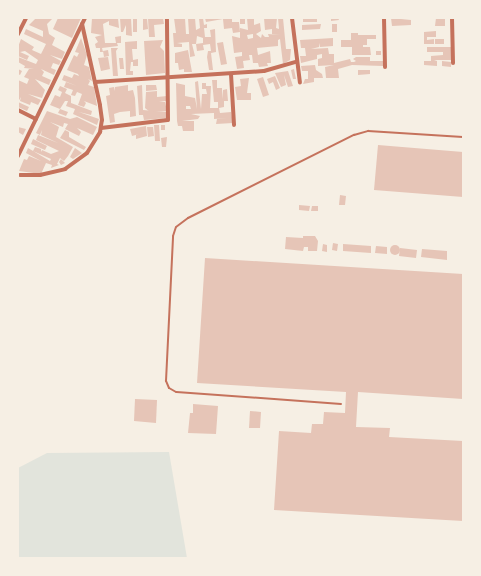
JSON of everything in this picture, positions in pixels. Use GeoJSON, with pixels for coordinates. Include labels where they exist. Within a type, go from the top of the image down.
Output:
{"type":"FeatureCollection","features":[{"type":"Feature","properties":{"kind":"street"},"geometry":{"type":"LineString","coordinates":[[18,34],[26,18]]}},
{"type":"Feature","properties":{"kind":"street"},"geometry":{"type":"LineString","coordinates":[[18,156],[85,18]]}},
{"type":"Feature","properties":{"kind":"street"},"geometry":{"type":"LineString","coordinates":[[101,128],[167,121],[170,116],[170,76],[167,18]]}},
{"type":"Feature","properties":{"kind":"street"},"geometry":{"type":"LineString","coordinates":[[292,18],[296,62],[300,83]]}},
{"type":"Feature","properties":{"kind":"street"},"geometry":{"type":"LineString","coordinates":[[384,18],[385,67]]}},
{"type":"Feature","properties":{"kind":"street"},"geometry":{"type":"LineString","coordinates":[[452,18],[453,62]]}},
{"type":"Feature","properties":{"kind":"street"},"geometry":{"type":"LineString","coordinates":[[20,174],[48,174],[74,164],[87,153],[101,128],[102,120],[82,24]]}},
{"type":"Feature","properties":{"kind":"street"},"geometry":{"type":"LineString","coordinates":[[95,82],[170,76],[231,74],[285,67],[296,62]]}},
{"type":"Feature","properties":{"kind":"street"},"geometry":{"type":"LineString","coordinates":[[231,74],[234,125]]}},
{"type":"Feature","properties":{"kind":"street"},"geometry":{"type":"LineString","coordinates":[[18,110],[36,120]]}},
{"type":"Feature","properties":{"kind":"lane"},"geometry":{"type":"LineString","coordinates":[[341,404],[176,392],[169,388],[166,374],[173,236],[176,227],[188,218],[354,135],[368,131],[463,138]]}},
{"type":"Feature","properties":{"kind":"shaded area"},"geometry":{"type":"Polygon","coordinates":[[[169,452],[187,558],[18,558],[18,468],[47,453],[169,452]]]}},
{"type":"Feature","properties":{"kind":"building"},"geometry":{"type":"Polygon","coordinates":[[[36,18],[53,18],[47,24],[49,34],[55,38],[52,45],[65,52],[62,59],[50,55],[61,61],[59,65],[53,63],[51,68],[56,70],[54,75],[41,69],[44,72],[42,76],[51,80],[49,85],[35,79],[45,90],[42,98],[28,94],[41,100],[38,105],[31,102],[30,105],[20,101],[21,97],[18,102],[18,80],[27,84],[29,79],[24,77],[29,69],[34,69],[24,68],[25,66],[18,62],[18,57],[36,64],[38,60],[25,51],[20,52],[29,56],[27,60],[18,56],[18,47],[21,39],[34,47],[32,50],[41,54],[46,44],[24,34],[26,29],[43,37],[43,31],[29,25],[36,18]]]}},
{"type":"Feature","properties":{"kind":"building"},"geometry":{"type":"Polygon","coordinates":[[[58,18],[81,18],[72,38],[53,29],[58,18]]]}},
{"type":"Feature","properties":{"kind":"building"},"geometry":{"type":"Polygon","coordinates":[[[92,18],[118,18],[119,28],[109,25],[109,21],[103,24],[105,43],[116,43],[115,37],[121,36],[121,43],[117,43],[118,46],[102,48],[103,52],[100,52],[100,48],[96,48],[95,44],[98,42],[95,37],[102,35],[91,33],[92,18]]]}},
{"type":"Feature","properties":{"kind":"building"},"geometry":{"type":"Polygon","coordinates":[[[120,18],[131,18],[132,36],[126,35],[126,25],[123,32],[121,32],[120,18]]]}},
{"type":"Feature","properties":{"kind":"building"},"geometry":{"type":"Polygon","coordinates":[[[133,18],[137,18],[137,32],[133,32],[133,18]]]}},
{"type":"Feature","properties":{"kind":"building"},"geometry":{"type":"Polygon","coordinates":[[[143,18],[147,18],[148,29],[143,30],[143,18]]]}},
{"type":"Feature","properties":{"kind":"building"},"geometry":{"type":"Polygon","coordinates":[[[148,18],[163,18],[164,24],[154,25],[155,37],[149,37],[148,18]]]}},
{"type":"Feature","properties":{"kind":"building"},"geometry":{"type":"Polygon","coordinates":[[[174,18],[185,18],[186,34],[189,34],[188,18],[195,18],[196,30],[200,28],[199,18],[203,18],[204,25],[207,24],[207,28],[204,28],[205,37],[211,37],[210,30],[215,29],[216,52],[211,53],[213,70],[209,70],[207,57],[208,51],[211,51],[210,44],[203,45],[204,50],[197,51],[196,44],[192,44],[195,56],[190,57],[189,42],[177,43],[182,44],[182,47],[174,47],[173,33],[176,33],[174,18]],[[197,36],[196,44],[203,43],[203,38],[197,36]]]}},
{"type":"Feature","properties":{"kind":"building"},"geometry":{"type":"Polygon","coordinates":[[[205,18],[222,18],[223,19],[206,22],[205,18]]]}},
{"type":"Feature","properties":{"kind":"building"},"geometry":{"type":"Polygon","coordinates":[[[232,18],[232,22],[239,22],[240,32],[233,33],[232,28],[224,29],[223,19],[232,18]]]}},
{"type":"Feature","properties":{"kind":"building"},"geometry":{"type":"Polygon","coordinates":[[[240,18],[245,18],[245,24],[240,24],[240,18]]]}},
{"type":"Feature","properties":{"kind":"building"},"geometry":{"type":"Polygon","coordinates":[[[247,18],[254,18],[254,25],[260,23],[261,31],[256,34],[261,38],[262,34],[265,37],[269,37],[268,34],[280,35],[272,34],[272,29],[265,30],[264,18],[277,18],[276,28],[279,29],[278,18],[283,18],[286,49],[291,49],[290,60],[283,64],[280,39],[278,40],[278,46],[257,48],[258,55],[270,51],[271,63],[267,63],[268,66],[259,67],[258,63],[253,63],[252,55],[249,55],[250,60],[243,61],[244,68],[237,69],[235,57],[242,56],[242,52],[234,53],[232,36],[240,38],[240,28],[248,30],[247,18]],[[253,34],[247,35],[248,39],[253,38],[253,34]]]}},
{"type":"Feature","properties":{"kind":"building"},"geometry":{"type":"Polygon","coordinates":[[[303,18],[317,18],[317,22],[303,22],[303,18]]]}},
{"type":"Feature","properties":{"kind":"building"},"geometry":{"type":"Polygon","coordinates":[[[331,18],[338,18],[339,20],[331,21],[331,18]]]}},
{"type":"Feature","properties":{"kind":"building"},"geometry":{"type":"Polygon","coordinates":[[[391,18],[411,20],[411,25],[392,26],[391,18]]]}},
{"type":"Feature","properties":{"kind":"building"},"geometry":{"type":"Polygon","coordinates":[[[436,18],[445,18],[445,26],[435,26],[436,18]]]}},
{"type":"Feature","properties":{"kind":"building"},"geometry":{"type":"Polygon","coordinates":[[[321,24],[320,29],[302,30],[302,25],[321,24]]]}},
{"type":"Feature","properties":{"kind":"building"},"geometry":{"type":"Polygon","coordinates":[[[332,24],[337,24],[337,32],[332,32],[332,24]]]}},
{"type":"Feature","properties":{"kind":"building"},"geometry":{"type":"Polygon","coordinates":[[[436,31],[436,37],[427,37],[427,40],[434,39],[434,44],[424,44],[424,32],[436,31]]]}},
{"type":"Feature","properties":{"kind":"building"},"geometry":{"type":"Polygon","coordinates":[[[351,33],[358,33],[358,35],[376,35],[376,39],[367,39],[367,45],[363,45],[363,47],[370,47],[371,55],[352,55],[352,47],[341,47],[341,40],[351,40],[351,33]]]}},
{"type":"Feature","properties":{"kind":"building"},"geometry":{"type":"Polygon","coordinates":[[[81,38],[87,55],[84,65],[89,67],[92,81],[88,79],[90,81],[88,85],[94,87],[97,106],[84,101],[86,103],[84,107],[78,105],[82,94],[77,92],[75,96],[71,95],[73,90],[64,87],[66,82],[77,86],[62,80],[64,75],[85,83],[72,78],[74,74],[79,76],[78,74],[67,70],[74,55],[77,57],[79,53],[75,52],[81,38]]]}},
{"type":"Feature","properties":{"kind":"building"},"geometry":{"type":"Polygon","coordinates":[[[333,38],[333,46],[320,47],[320,43],[319,47],[311,49],[328,48],[329,54],[334,54],[334,63],[350,59],[351,62],[354,62],[356,61],[353,59],[356,57],[370,57],[370,61],[383,61],[383,66],[352,65],[338,69],[339,78],[326,78],[325,67],[334,65],[318,66],[318,59],[322,58],[322,54],[317,55],[317,59],[301,63],[300,56],[306,56],[305,48],[301,48],[300,40],[333,38]]]}},
{"type":"Feature","properties":{"kind":"building"},"geometry":{"type":"Polygon","coordinates":[[[435,39],[444,39],[444,44],[435,44],[435,39]]]}},
{"type":"Feature","properties":{"kind":"building"},"geometry":{"type":"Polygon","coordinates":[[[163,40],[160,47],[164,51],[165,73],[146,75],[144,41],[163,40]]]}},
{"type":"Feature","properties":{"kind":"building"},"geometry":{"type":"Polygon","coordinates":[[[137,41],[137,49],[132,49],[133,60],[138,59],[138,66],[133,66],[133,62],[131,62],[130,71],[133,71],[133,75],[126,75],[125,42],[137,41]]]}},
{"type":"Feature","properties":{"kind":"building"},"geometry":{"type":"Polygon","coordinates":[[[223,42],[227,64],[221,65],[217,43],[223,42]]]}},
{"type":"Feature","properties":{"kind":"building"},"geometry":{"type":"Polygon","coordinates":[[[427,47],[451,47],[451,60],[434,60],[437,61],[437,66],[424,65],[424,61],[431,61],[431,56],[443,55],[443,52],[427,52],[427,47]]]}},
{"type":"Feature","properties":{"kind":"building"},"geometry":{"type":"Polygon","coordinates":[[[111,48],[118,48],[116,51],[118,76],[113,76],[111,48]]]}},
{"type":"Feature","properties":{"kind":"building"},"geometry":{"type":"Polygon","coordinates":[[[108,50],[109,56],[104,57],[103,51],[108,50]]]}},
{"type":"Feature","properties":{"kind":"building"},"geometry":{"type":"Polygon","coordinates":[[[188,50],[192,72],[184,72],[184,69],[179,70],[178,63],[175,63],[175,53],[188,50]]]}},
{"type":"Feature","properties":{"kind":"building"},"geometry":{"type":"Polygon","coordinates":[[[376,51],[381,51],[381,55],[376,55],[376,51]]]}},
{"type":"Feature","properties":{"kind":"building"},"geometry":{"type":"Polygon","coordinates":[[[108,57],[110,69],[101,71],[98,58],[108,57]]]}},
{"type":"Feature","properties":{"kind":"building"},"geometry":{"type":"Polygon","coordinates":[[[119,58],[123,58],[124,69],[120,69],[119,58]]]}},
{"type":"Feature","properties":{"kind":"building"},"geometry":{"type":"Polygon","coordinates":[[[442,61],[451,62],[451,67],[442,66],[442,61]]]}},
{"type":"Feature","properties":{"kind":"building"},"geometry":{"type":"Polygon","coordinates":[[[315,65],[316,70],[322,74],[323,78],[314,78],[314,82],[303,84],[305,79],[308,79],[308,71],[302,71],[301,66],[315,65]]]}},
{"type":"Feature","properties":{"kind":"building"},"geometry":{"type":"Polygon","coordinates":[[[18,69],[22,71],[20,75],[18,74],[18,69]]]}},
{"type":"Feature","properties":{"kind":"building"},"geometry":{"type":"Polygon","coordinates":[[[294,69],[296,79],[293,79],[291,70],[294,69]]]}},
{"type":"Feature","properties":{"kind":"building"},"geometry":{"type":"Polygon","coordinates":[[[358,70],[370,70],[370,74],[358,75],[358,70]]]}},
{"type":"Feature","properties":{"kind":"building"},"geometry":{"type":"Polygon","coordinates":[[[288,71],[293,86],[288,87],[284,75],[286,85],[281,87],[275,73],[288,71]]]}},
{"type":"Feature","properties":{"kind":"building"},"geometry":{"type":"Polygon","coordinates":[[[275,76],[280,88],[276,90],[273,82],[269,84],[267,79],[275,76]]]}},
{"type":"Feature","properties":{"kind":"building"},"geometry":{"type":"Polygon","coordinates":[[[263,77],[269,95],[263,97],[257,79],[263,77]]]}},
{"type":"Feature","properties":{"kind":"building"},"geometry":{"type":"Polygon","coordinates":[[[249,78],[247,93],[251,93],[251,100],[237,100],[235,87],[241,86],[240,79],[249,78]]]}},
{"type":"Feature","properties":{"kind":"building"},"geometry":{"type":"Polygon","coordinates":[[[212,80],[217,80],[217,88],[222,88],[222,99],[223,90],[227,89],[228,101],[224,101],[224,107],[219,108],[220,113],[231,112],[233,123],[216,124],[217,119],[227,118],[214,119],[214,113],[191,114],[200,116],[198,119],[182,121],[194,121],[194,131],[183,131],[182,126],[178,126],[176,83],[185,85],[185,96],[195,98],[197,109],[195,82],[198,81],[201,109],[202,94],[207,94],[206,89],[202,89],[202,83],[206,83],[206,86],[211,86],[210,108],[218,108],[218,102],[214,102],[212,80]],[[186,106],[186,109],[191,109],[190,106],[186,106]]]}},
{"type":"Feature","properties":{"kind":"building"},"geometry":{"type":"Polygon","coordinates":[[[128,85],[128,91],[133,90],[136,116],[130,117],[130,111],[120,112],[114,114],[115,122],[110,123],[106,96],[110,95],[109,88],[114,87],[115,91],[115,87],[128,85]]]}},
{"type":"Feature","properties":{"kind":"building"},"geometry":{"type":"Polygon","coordinates":[[[142,85],[143,110],[167,112],[167,118],[144,120],[143,115],[139,115],[137,86],[142,85]]]}},
{"type":"Feature","properties":{"kind":"building"},"geometry":{"type":"Polygon","coordinates":[[[146,85],[156,85],[157,90],[146,91],[146,85]]]}},
{"type":"Feature","properties":{"kind":"building"},"geometry":{"type":"Polygon","coordinates":[[[60,86],[67,89],[65,93],[71,96],[71,103],[92,111],[91,115],[79,112],[99,119],[97,125],[73,114],[75,109],[66,106],[68,101],[65,101],[60,109],[50,105],[55,95],[60,97],[62,92],[58,90],[60,86]]]}},
{"type":"Feature","properties":{"kind":"building"},"geometry":{"type":"Polygon","coordinates":[[[157,91],[157,97],[167,96],[167,101],[159,101],[165,102],[167,111],[150,112],[145,108],[146,92],[157,91]]]}},
{"type":"Feature","properties":{"kind":"building"},"geometry":{"type":"Polygon","coordinates":[[[18,102],[29,107],[27,111],[18,107],[18,102]]]}},
{"type":"Feature","properties":{"kind":"building"},"geometry":{"type":"Polygon","coordinates":[[[60,109],[68,112],[66,116],[58,113],[60,109]]]}},
{"type":"Feature","properties":{"kind":"building"},"geometry":{"type":"Polygon","coordinates":[[[47,111],[70,119],[77,117],[97,127],[93,135],[77,128],[81,132],[79,136],[65,129],[68,124],[64,123],[63,127],[50,122],[59,127],[56,137],[73,147],[68,156],[64,161],[60,158],[57,164],[59,165],[51,168],[52,165],[46,163],[41,174],[19,171],[24,159],[27,160],[29,156],[41,161],[26,153],[28,148],[33,151],[35,147],[41,149],[41,152],[42,150],[51,154],[59,151],[36,140],[38,135],[58,143],[41,135],[42,130],[40,135],[36,133],[47,111]],[[33,151],[50,161],[51,159],[33,151]]]}},
{"type":"Feature","properties":{"kind":"building"},"geometry":{"type":"Polygon","coordinates":[[[154,125],[159,125],[160,141],[155,141],[154,125]]]}},
{"type":"Feature","properties":{"kind":"building"},"geometry":{"type":"Polygon","coordinates":[[[161,125],[165,125],[165,130],[161,130],[161,125]]]}},
{"type":"Feature","properties":{"kind":"building"},"geometry":{"type":"Polygon","coordinates":[[[146,126],[147,136],[136,139],[136,135],[139,134],[132,136],[130,129],[146,126]]]}},
{"type":"Feature","properties":{"kind":"building"},"geometry":{"type":"Polygon","coordinates":[[[18,127],[26,129],[23,135],[18,132],[18,127]]]}},
{"type":"Feature","properties":{"kind":"building"},"geometry":{"type":"Polygon","coordinates":[[[147,127],[153,127],[154,136],[148,137],[147,127]]]}},
{"type":"Feature","properties":{"kind":"building"},"geometry":{"type":"Polygon","coordinates":[[[65,130],[69,132],[69,137],[86,147],[84,150],[60,138],[65,130]]]}},
{"type":"Feature","properties":{"kind":"building"},"geometry":{"type":"Polygon","coordinates":[[[167,137],[166,147],[162,147],[161,138],[167,137]]]}},
{"type":"Feature","properties":{"kind":"building"},"geometry":{"type":"Polygon","coordinates":[[[33,139],[47,146],[45,150],[31,144],[33,139]]]}},
{"type":"Feature","properties":{"kind":"building"},"geometry":{"type":"Polygon","coordinates":[[[378,145],[463,152],[463,197],[374,190],[378,145]]]}},
{"type":"Feature","properties":{"kind":"building"},"geometry":{"type":"Polygon","coordinates":[[[75,148],[82,153],[73,159],[70,157],[75,148]]]}},
{"type":"Feature","properties":{"kind":"building"},"geometry":{"type":"Polygon","coordinates":[[[61,159],[65,163],[61,165],[59,162],[61,159]]]}},
{"type":"Feature","properties":{"kind":"building"},"geometry":{"type":"Polygon","coordinates":[[[340,195],[346,196],[345,205],[339,205],[340,195]]]}},
{"type":"Feature","properties":{"kind":"building"},"geometry":{"type":"Polygon","coordinates":[[[299,205],[310,206],[309,211],[299,210],[299,205]]]}},
{"type":"Feature","properties":{"kind":"building"},"geometry":{"type":"Polygon","coordinates":[[[312,206],[318,206],[318,211],[311,211],[312,206]]]}},
{"type":"Feature","properties":{"kind":"building"},"geometry":{"type":"Polygon","coordinates":[[[303,236],[315,236],[318,241],[317,251],[308,251],[308,247],[304,247],[303,251],[285,249],[286,237],[303,238],[303,236]]]}},
{"type":"Feature","properties":{"kind":"building"},"geometry":{"type":"Polygon","coordinates":[[[333,243],[338,244],[337,251],[332,250],[333,243]]]}},
{"type":"Feature","properties":{"kind":"building"},"geometry":{"type":"Polygon","coordinates":[[[323,244],[327,245],[327,252],[322,251],[323,244]]]}},
{"type":"Feature","properties":{"kind":"building"},"geometry":{"type":"Polygon","coordinates":[[[343,244],[371,246],[371,253],[343,251],[343,244]]]}},
{"type":"Feature","properties":{"kind":"building"},"geometry":{"type":"Polygon","coordinates":[[[395,245],[400,250],[395,255],[390,250],[395,245]]]}},
{"type":"Feature","properties":{"kind":"building"},"geometry":{"type":"Polygon","coordinates":[[[376,246],[387,247],[387,254],[375,253],[376,246]]]}},
{"type":"Feature","properties":{"kind":"building"},"geometry":{"type":"Polygon","coordinates":[[[400,248],[417,250],[416,258],[399,256],[400,248]]]}},
{"type":"Feature","properties":{"kind":"building"},"geometry":{"type":"Polygon","coordinates":[[[422,249],[447,251],[447,260],[421,257],[422,249]]]}},
{"type":"Feature","properties":{"kind":"building"},"geometry":{"type":"Polygon","coordinates":[[[205,258],[463,274],[463,399],[358,392],[356,427],[390,428],[389,437],[463,441],[463,521],[274,510],[279,431],[311,433],[312,424],[323,424],[324,412],[345,413],[346,392],[197,383],[205,258]]]}},
{"type":"Feature","properties":{"kind":"building"},"geometry":{"type":"Polygon","coordinates":[[[135,399],[157,400],[156,423],[134,421],[135,399]]]}},
{"type":"Feature","properties":{"kind":"building"},"geometry":{"type":"Polygon","coordinates":[[[193,404],[218,406],[216,434],[188,433],[190,413],[193,413],[193,404]]]}},
{"type":"Feature","properties":{"kind":"building"},"geometry":{"type":"Polygon","coordinates":[[[250,411],[261,412],[260,428],[249,428],[250,411]]]}}]}
